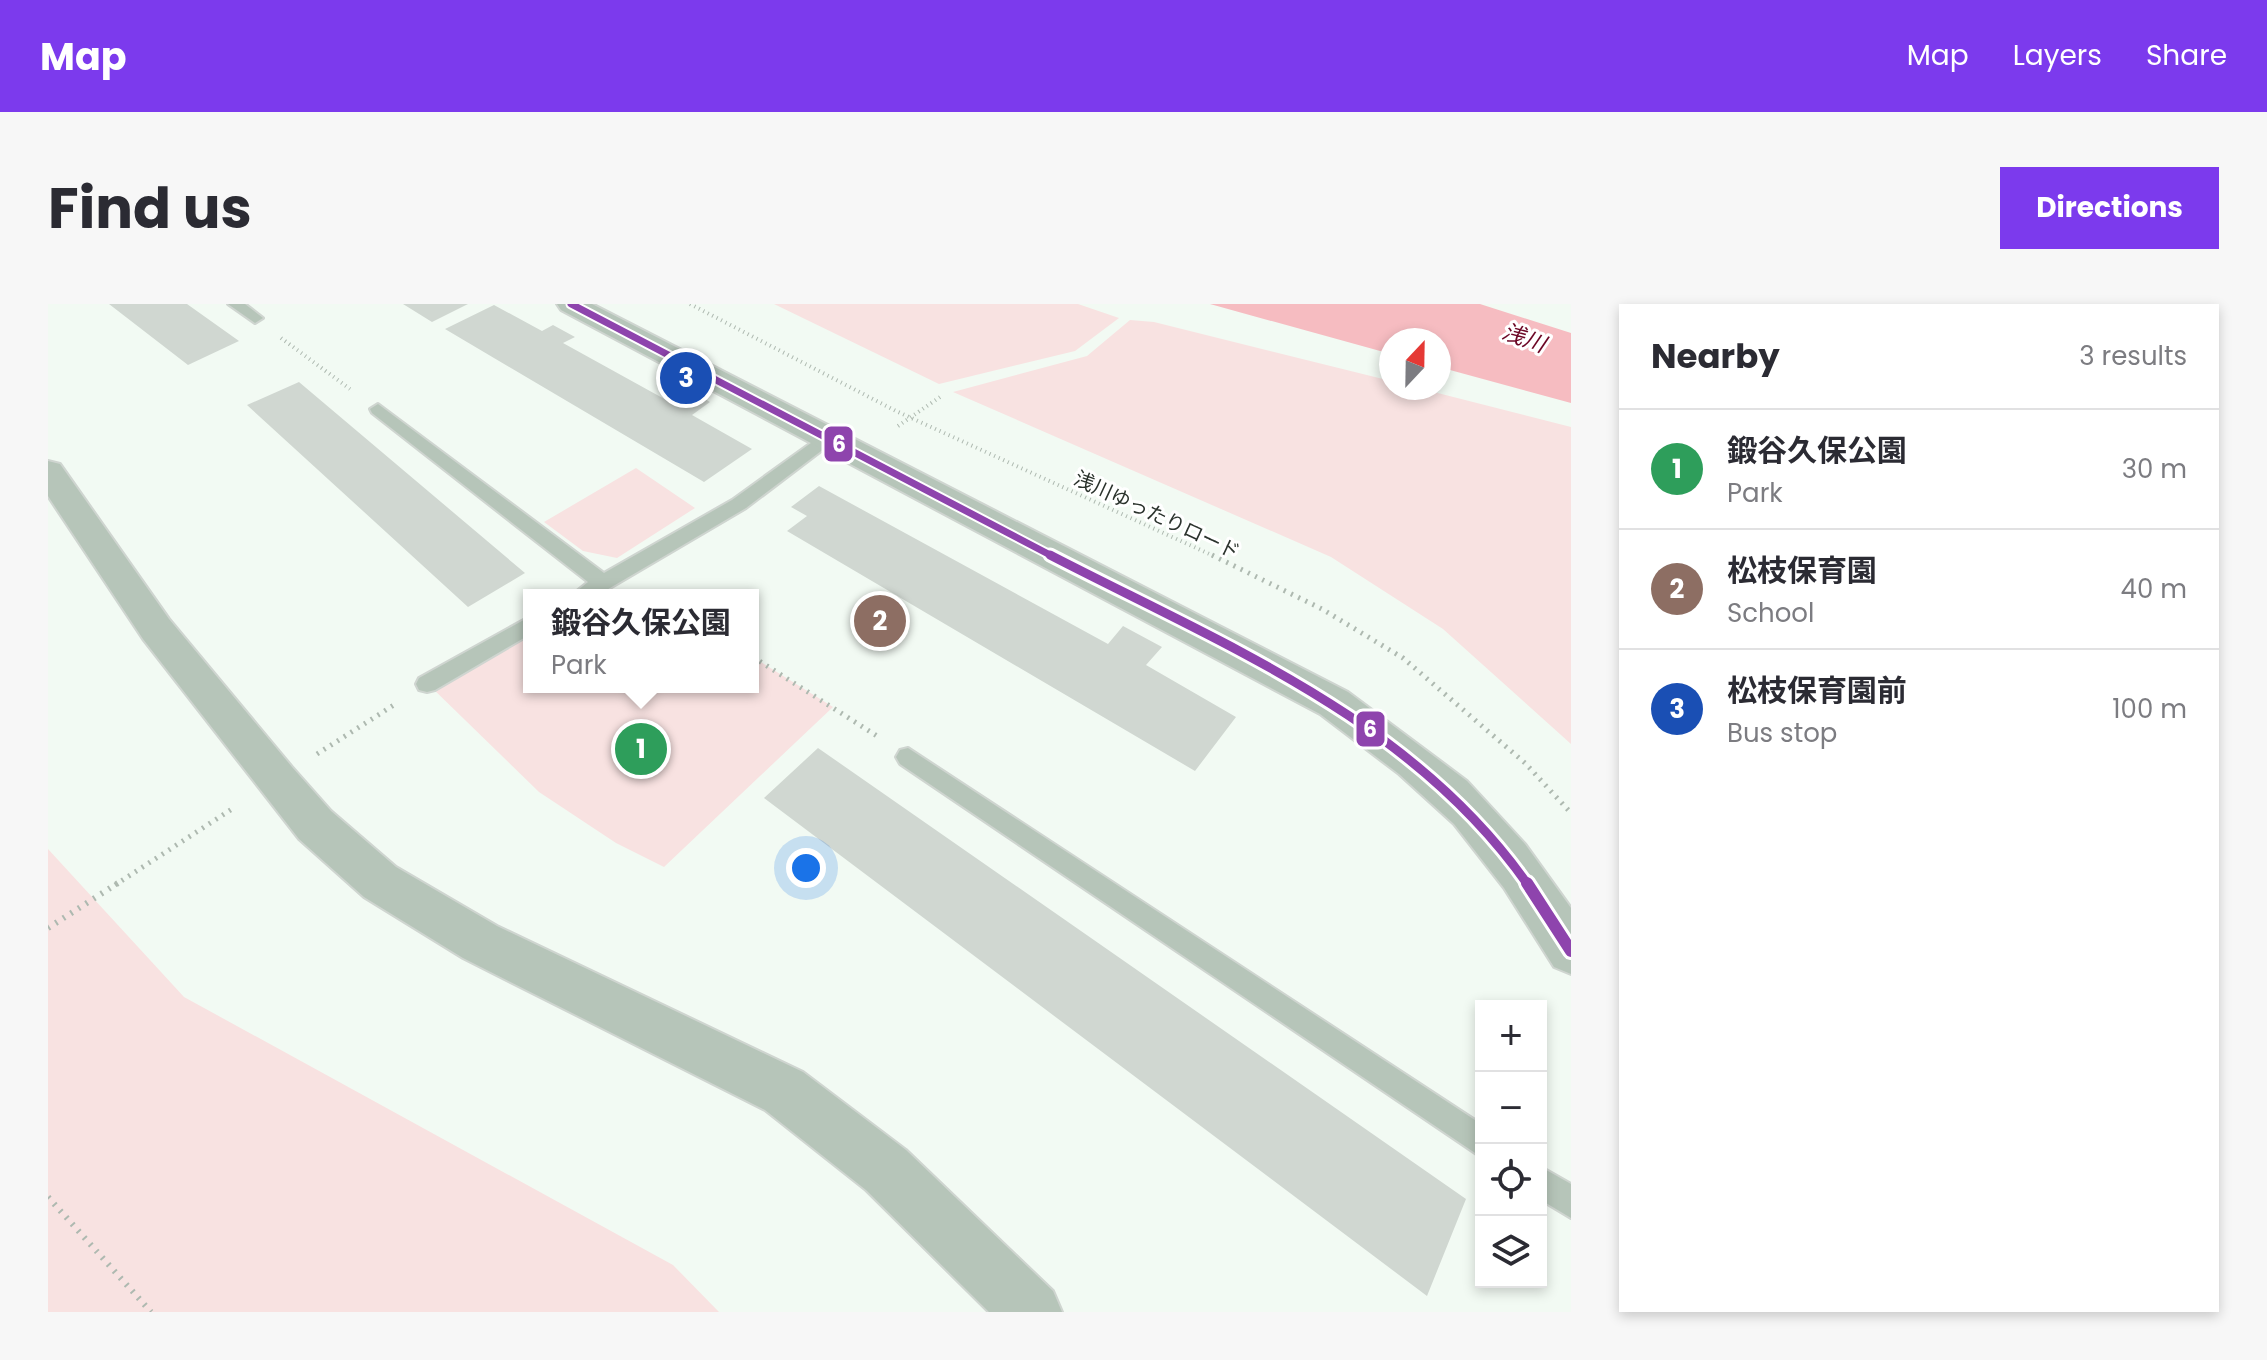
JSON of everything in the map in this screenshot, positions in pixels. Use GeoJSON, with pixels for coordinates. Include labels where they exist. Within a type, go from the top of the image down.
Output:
{"type":"FeatureCollection","features":[{"type":"Feature","properties":{"kind":"street"},"geometry":{"type":"LineString","coordinates":[[571,304],[1334,703],[1413,760],[1485,827],[1536,894],[1571,951]]}},
{"type":"Feature","properties":{"kind":"street"},"geometry":{"type":"LineString","coordinates":[[48,471],[156,629],[277,780],[315,825],[380,882],[480,942],[784,1091],[886,1170],[1032,1312]]}},
{"type":"Feature","properties":{"kind":"lane"},"geometry":{"type":"LineString","coordinates":[[235,304],[255,318]]}},
{"type":"Feature","properties":{"kind":"lane"},"geometry":{"type":"LineString","coordinates":[[378,409],[603,583]]}},
{"type":"Feature","properties":{"kind":"lane"},"geometry":{"type":"LineString","coordinates":[[592,589],[739,504],[828,439]]}},
{"type":"Feature","properties":{"kind":"lane"},"geometry":{"type":"LineString","coordinates":[[427,684],[523,628]]}},
{"type":"Feature","properties":{"kind":"lane"},"geometry":{"type":"LineString","coordinates":[[908,757],[1475,1138]]}},
{"type":"Feature","properties":{"kind":"lane"},"geometry":{"type":"LineString","coordinates":[[1547,1186],[1571,1202]]}},
{"type":"Feature","properties":{"kind":"path","name":"浅川ゆったりロード"},"geometry":{"type":"LineString","coordinates":[[690,304],[911,417],[1183,540],[1322,609],[1403,658],[1525,763],[1571,813]]}},
{"type":"Feature","properties":{"kind":"path"},"geometry":{"type":"LineString","coordinates":[[255,318],[378,409]]}},
{"type":"Feature","properties":{"kind":"path"},"geometry":{"type":"LineString","coordinates":[[911,417],[940,397]]}},
{"type":"Feature","properties":{"kind":"path"},"geometry":{"type":"LineString","coordinates":[[759,661],[908,757]]}},
{"type":"Feature","properties":{"kind":"path"},"geometry":{"type":"LineString","coordinates":[[48,928],[116,881],[427,684]]}},
{"type":"Feature","properties":{"kind":"path"},"geometry":{"type":"LineString","coordinates":[[48,1197],[151,1312]]}},
{"type":"Feature","properties":{"kind":"shaded area"},"geometry":{"type":"Polygon","coordinates":[[[774,304],[1078,304],[1119,318],[1075,351],[939,384],[774,304]]]}},
{"type":"Feature","properties":{"kind":"shaded area"},"geometry":{"type":"Polygon","coordinates":[[[1130,320],[1154,322],[1379,378],[1379,400],[1451,400],[1451,396],[1571,427],[1571,744],[1443,629],[1331,557],[953,392],[1087,356],[1130,320]]]}},
{"type":"Feature","properties":{"kind":"shaded area"},"geometry":{"type":"Polygon","coordinates":[[[636,468],[695,508],[617,558],[583,551],[544,522],[636,468]]]}},
{"type":"Feature","properties":{"kind":"shaded area"},"geometry":{"type":"Polygon","coordinates":[[[523,629],[523,693],[759,693],[759,661],[833,707],[664,867],[616,843],[539,792],[428,684],[523,629]]]}},
{"type":"Feature","properties":{"kind":"shaded area"},"geometry":{"type":"Polygon","coordinates":[[[48,849],[184,997],[673,1265],[719,1312],[48,1312],[48,849]]]}},
{"type":"Feature","properties":{"kind":"water","name":"浅川"},"geometry":{"type":"Polygon","coordinates":[[[1210,304],[1480,304],[1571,333],[1571,403],[1451,370],[1451,328],[1379,328],[1379,351],[1210,304]]]}},
{"type":"Feature","properties":{"kind":"building"},"geometry":{"type":"Polygon","coordinates":[[[109,304],[187,304],[239,341],[188,365],[109,304]]]}},
{"type":"Feature","properties":{"kind":"building"},"geometry":{"type":"Polygon","coordinates":[[[403,304],[468,304],[432,322],[403,304]]]}},
{"type":"Feature","properties":{"kind":"building"},"geometry":{"type":"Polygon","coordinates":[[[494,305],[542,331],[553,325],[575,337],[563,343],[668,401],[688,389],[710,402],[692,415],[752,449],[704,482],[445,329],[494,305]]]}},
{"type":"Feature","properties":{"kind":"building"},"geometry":{"type":"Polygon","coordinates":[[[299,382],[525,573],[468,607],[247,405],[299,382]]]}},
{"type":"Feature","properties":{"kind":"building"},"geometry":{"type":"Polygon","coordinates":[[[819,486],[1108,644],[1123,626],[1162,647],[1146,665],[1236,717],[1195,771],[787,531],[807,516],[791,507],[819,486]]]}},
{"type":"Feature","properties":{"kind":"building"},"geometry":{"type":"Polygon","coordinates":[[[818,748],[1466,1199],[1427,1296],[764,798],[818,748]]]}},
{"type":"Feature","properties":{"kind":"transit line","name":"6"},"geometry":{"type":"LineString","coordinates":[[571,304],[1334,703],[1414,762],[1470,811],[1520,873],[1571,951]]}},
{"type":"Feature","properties":{"kind":"place","name":"松枝保育園前"},"geometry":{"type":"Point","coordinates":[686,378]}},
{"type":"Feature","properties":{"kind":"place","name":"松枝保育園"},"geometry":{"type":"Point","coordinates":[880,621]}},
{"type":"Feature","properties":{"kind":"place","name":"鍛谷久保公園"},"geometry":{"type":"Point","coordinates":[641,749]}}]}
